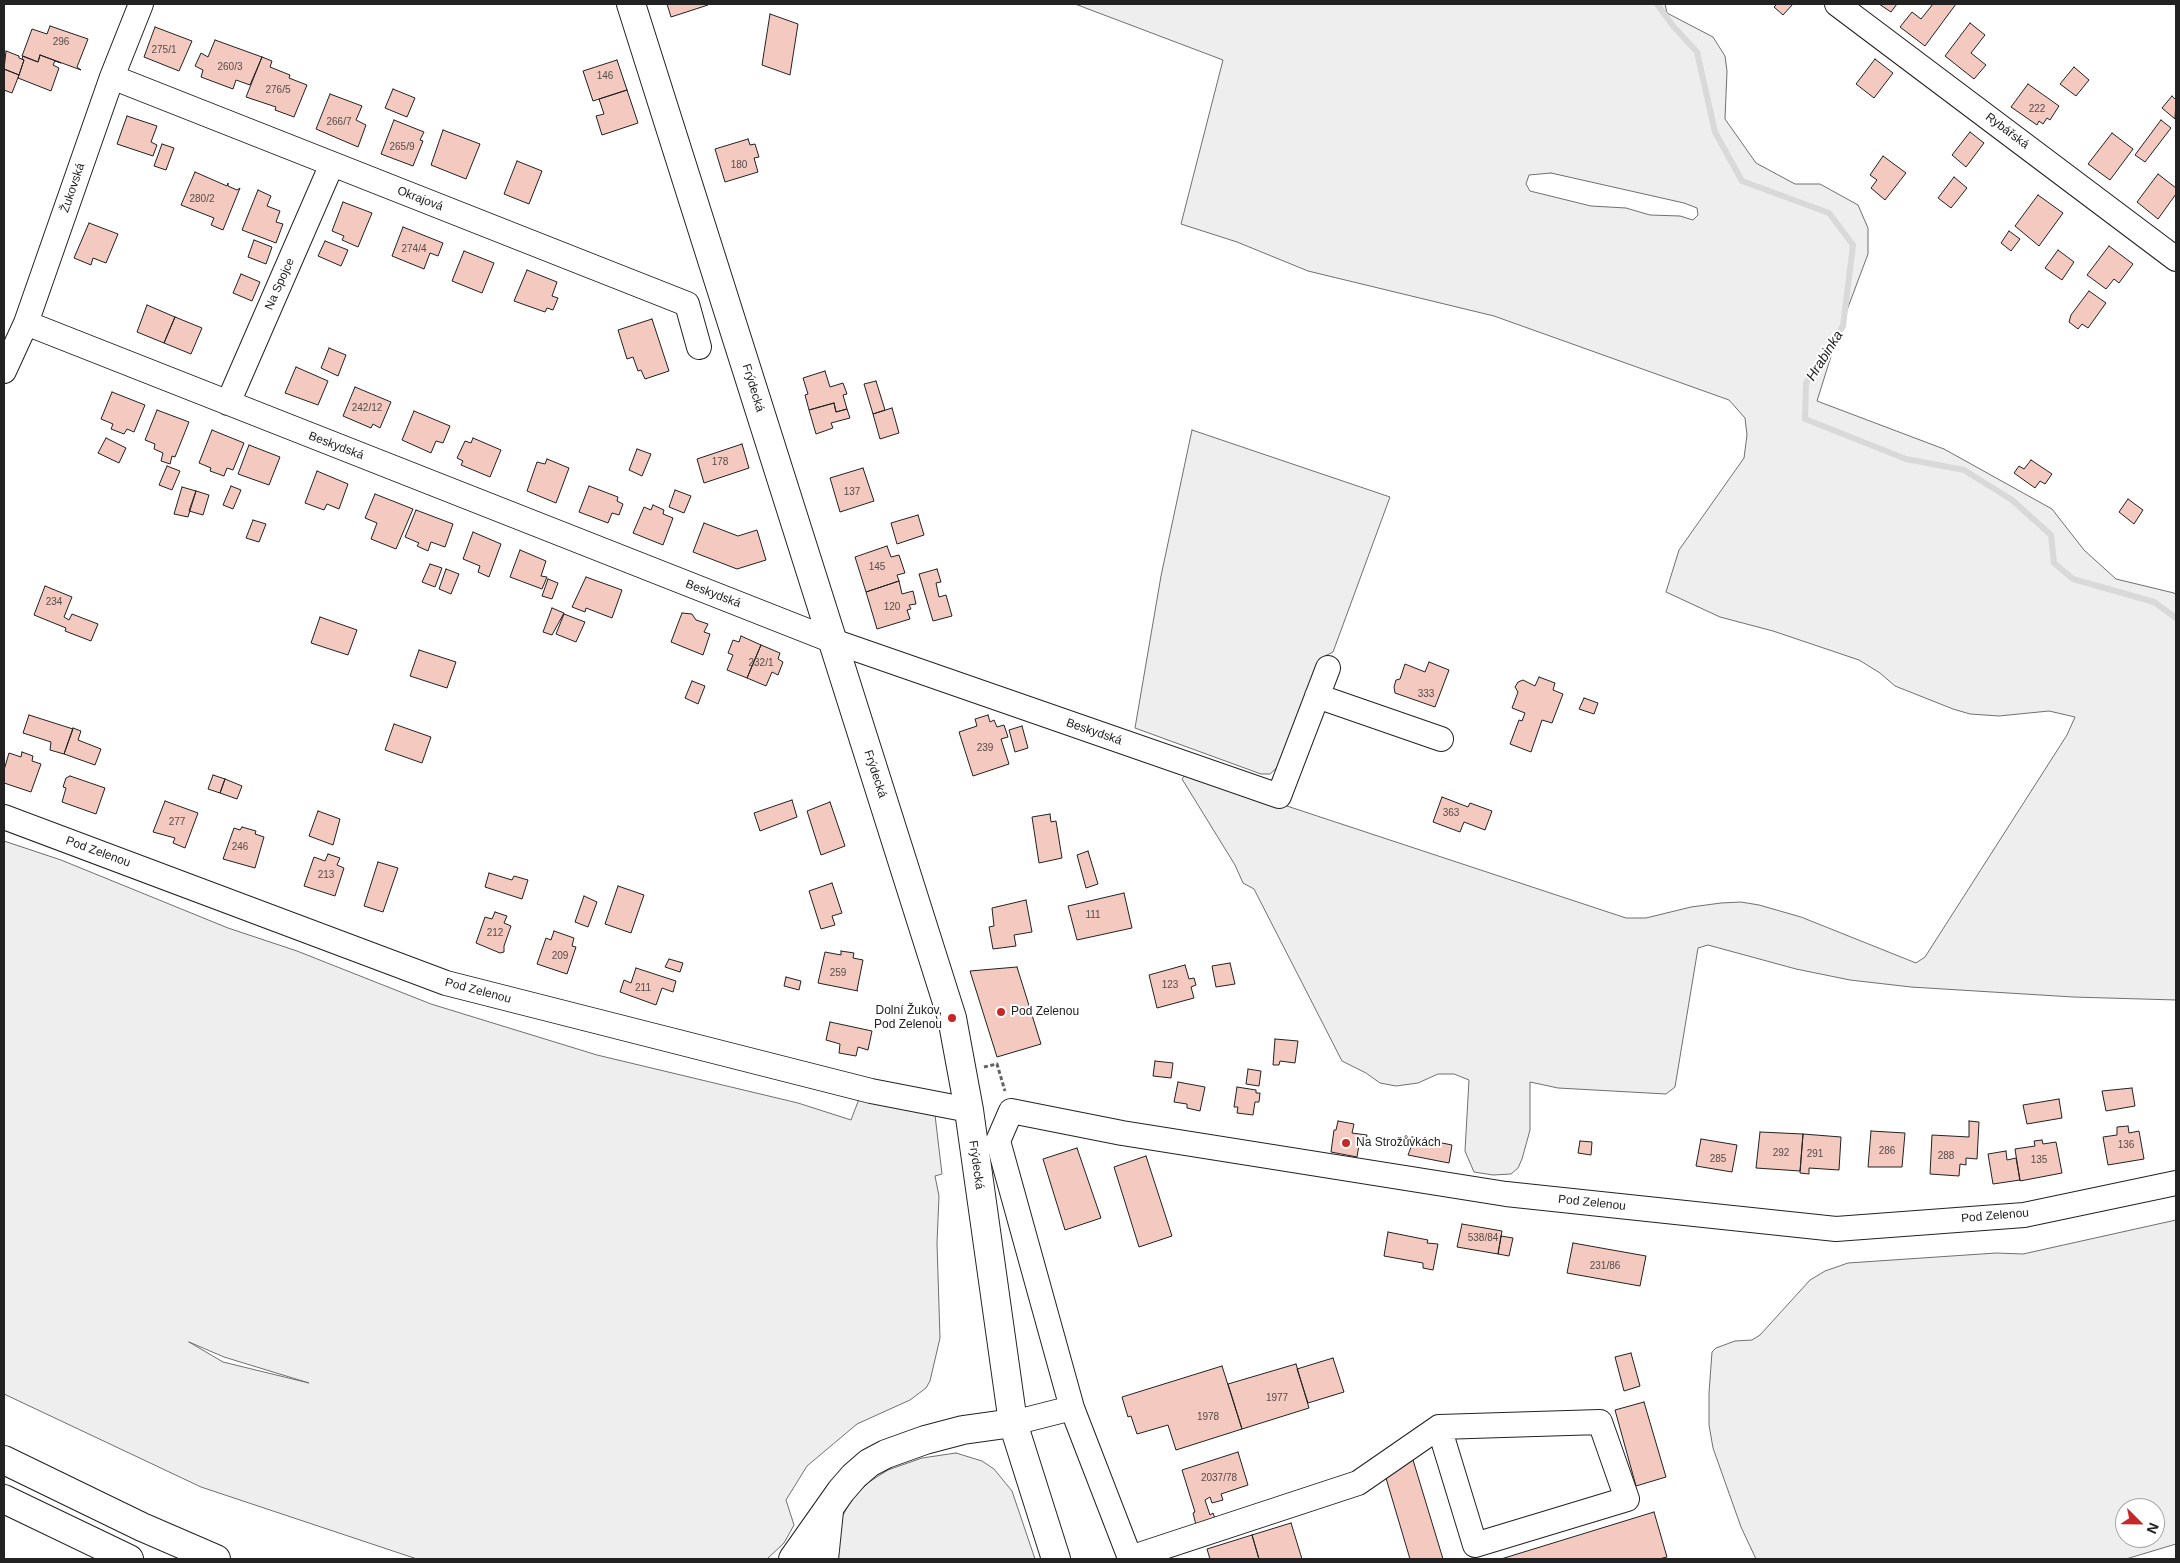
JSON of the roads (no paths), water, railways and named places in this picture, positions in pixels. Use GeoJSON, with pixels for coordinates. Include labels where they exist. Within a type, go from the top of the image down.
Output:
{"type":"FeatureCollection","features":[{"type":"Feature","properties":{"kind":"main road","name":"Frýdecká"},"geometry":{"type":"LineString","coordinates":[[631,4],[952,1018],[963,1072],[1013,1423],[1056,1559]]}},
{"type":"Feature","properties":{"kind":"main road"},"geometry":{"type":"LineString","coordinates":[[793,1559],[854,1476],[886,1454],[963,1430],[1013,1423]]}},
{"type":"Feature","properties":{"kind":"main road"},"geometry":{"type":"LineString","coordinates":[[4,1460],[142,1527],[216,1559]]}},
{"type":"Feature","properties":{"kind":"main road"},"geometry":{"type":"LineString","coordinates":[[4,1499],[129,1559]]}},
{"type":"Feature","properties":{"kind":"main road"},"geometry":{"type":"LineString","coordinates":[[824,1559],[830,1507]]}},
{"type":"Feature","properties":{"kind":"street","name":"Žukovská"},"geometry":{"type":"LineString","coordinates":[[4,371],[26,323],[112,77],[141,4]]}},
{"type":"Feature","properties":{"kind":"street","name":"Rybářská"},"geometry":{"type":"LineString","coordinates":[[1837,4],[2176,259]]}},
{"type":"Feature","properties":{"kind":"street","name":"Okrajová"},"geometry":{"type":"LineString","coordinates":[[112,77],[687,304],[699,347]]}},
{"type":"Feature","properties":{"kind":"street","name":"Na Spojce"},"geometry":{"type":"LineString","coordinates":[[228,404],[332,164]]}},
{"type":"Feature","properties":{"kind":"street","name":"Beskydská"},"geometry":{"type":"LineString","coordinates":[[26,323],[833,641],[1279,796],[1328,668]]}},
{"type":"Feature","properties":{"kind":"street"},"geometry":{"type":"LineString","coordinates":[[1317,696],[1441,739]]}},
{"type":"Feature","properties":{"kind":"street","name":"Pod Zelenou"},"geometry":{"type":"LineString","coordinates":[[4,817],[446,983],[871,1091],[968,1110]]}},
{"type":"Feature","properties":{"kind":"street","name":"Pod Zelenou"},"geometry":{"type":"LineString","coordinates":[[1072,1408],[998,1141],[1011,1111],[1131,1135],[1506,1194],[1836,1229],[2024,1215],[2176,1183]]}},
{"type":"Feature","properties":{"kind":"street"},"geometry":{"type":"LineString","coordinates":[[1013,1423],[1072,1408],[1130,1558],[1358,1483],[1439,1427],[1600,1422],[1627,1499],[1475,1545],[1439,1427]]}},
{"type":"Feature","properties":{"kind":"waterway","name":"Hrabinka"},"geometry":{"type":"LineString","coordinates":[[1657,4],[1673,26],[1697,52],[1715,132],[1742,181],[1829,213],[1853,245],[1843,326],[1806,383],[1805,419],[1906,459],[1964,470],[2012,500],[2051,535],[2054,563],[2073,579],[2154,602],[2176,618]]}},
{"type":"Feature","properties":{"kind":"place","name":"Pod Zelenou"},"geometry":{"type":"Point","coordinates":[1001,1012]}},
{"type":"Feature","properties":{"kind":"place","name":"Dolní Žukov, Pod Zelenou"},"geometry":{"type":"Point","coordinates":[952,1018]}},
{"type":"Feature","properties":{"kind":"place","name":"Na Strožůvkách"},"geometry":{"type":"Point","coordinates":[1346,1143]}}]}
